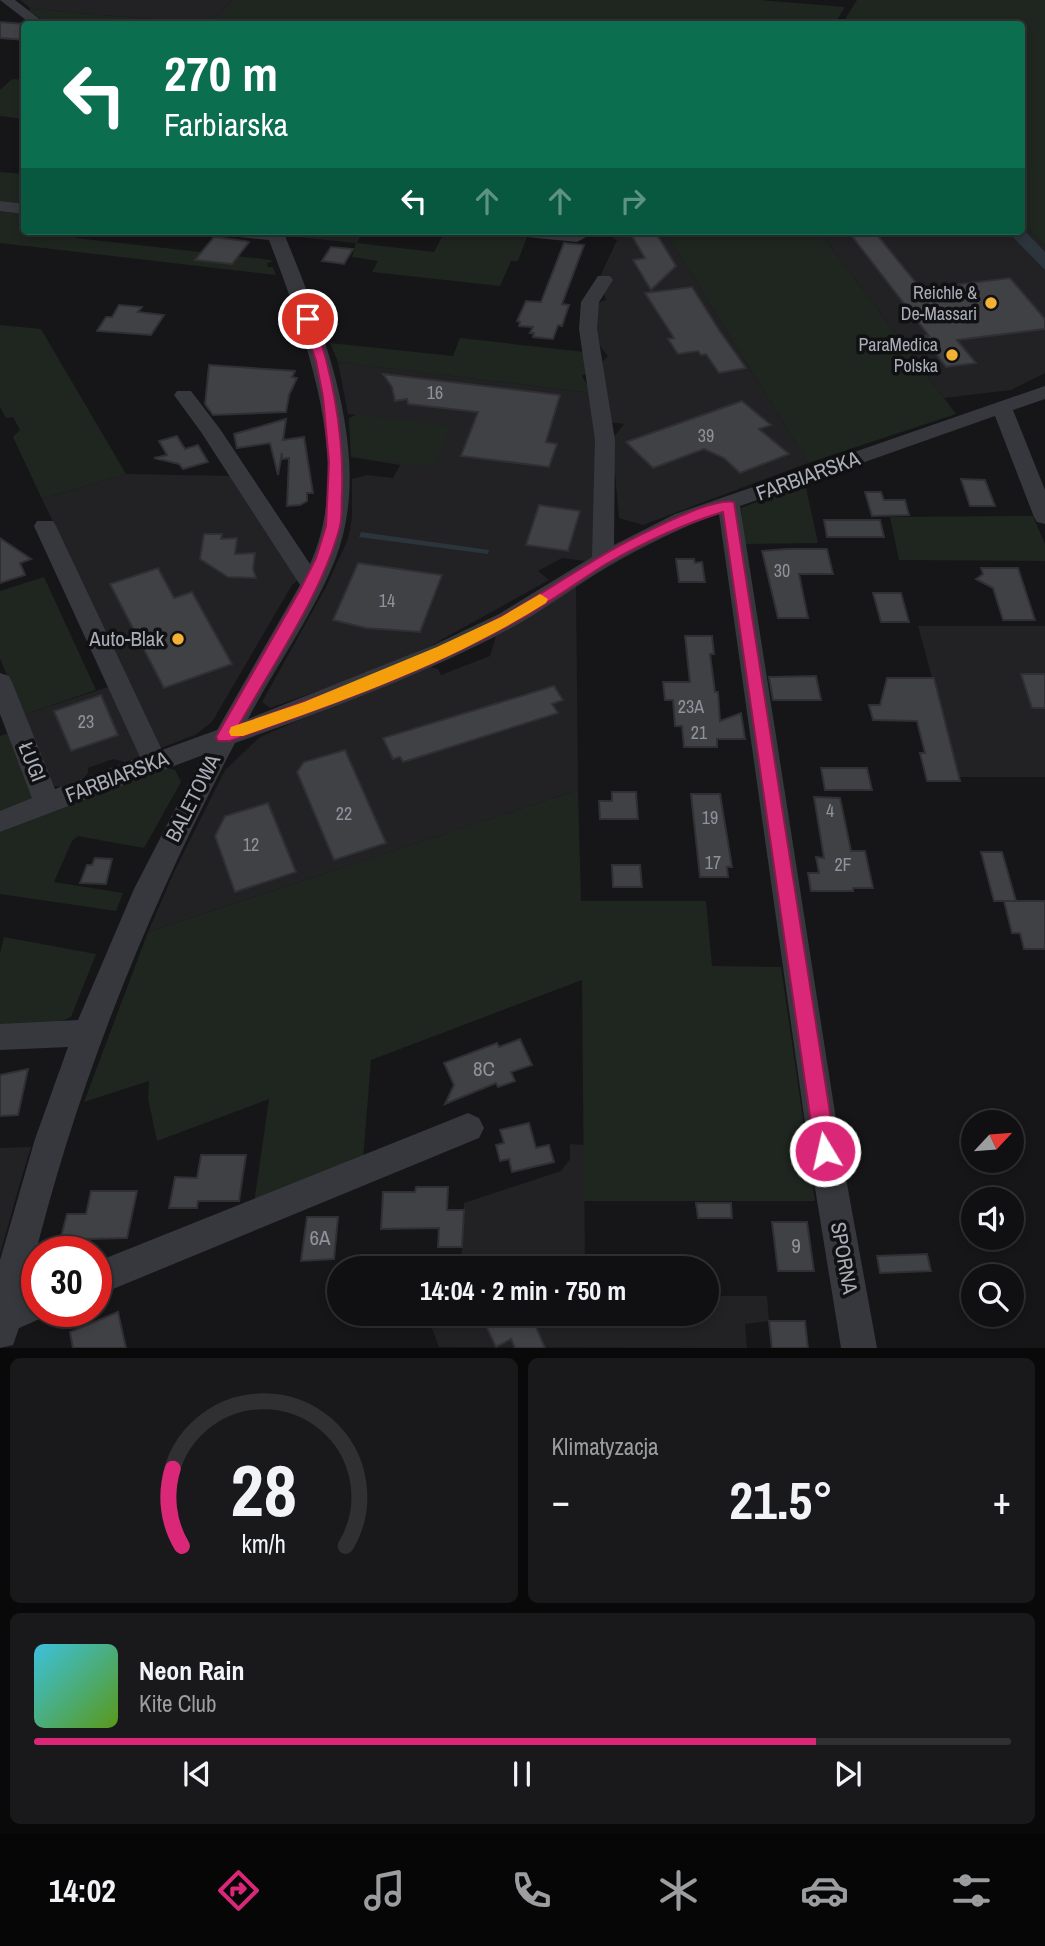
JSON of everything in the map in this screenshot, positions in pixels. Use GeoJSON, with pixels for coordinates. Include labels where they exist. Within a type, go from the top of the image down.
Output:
{"type":"FeatureCollection","features":[{"type":"Feature","properties":{"kind":"street"},"geometry":{"type":"LineString","coordinates":[[6,0],[35,21]]}},
{"type":"Feature","properties":{"kind":"street"},"geometry":{"type":"LineString","coordinates":[[0,206],[21,209]]}},
{"type":"Feature","properties":{"kind":"street","name":"BALETOWA"},"geometry":{"type":"LineString","coordinates":[[2,1324],[35,1198],[88,1033],[156,871],[224,737],[311,583],[333,526],[337,488],[333,425],[322,361],[275,235]]}},
{"type":"Feature","properties":{"kind":"street"},"geometry":{"type":"LineString","coordinates":[[557,235],[577,237]]}},
{"type":"Feature","properties":{"kind":"street"},"geometry":{"type":"LineString","coordinates":[[603,560],[605,440],[588,329],[590,302],[604,280]]}},
{"type":"Feature","properties":{"kind":"street","name":"FARBIARSKA"},"geometry":{"type":"LineString","coordinates":[[0,822],[310,706],[443,651],[507,620],[603,560],[683,519],[1045,392]]}},
{"type":"Feature","properties":{"kind":"street"},"geometry":{"type":"LineString","coordinates":[[184,395],[210,429],[311,583]]}},
{"type":"Feature","properties":{"kind":"street"},"geometry":{"type":"LineString","coordinates":[[1002,408],[1045,517]]}},
{"type":"Feature","properties":{"kind":"street","name":"SPORNA"},"geometry":{"type":"LineString","coordinates":[[729,505],[821,1124],[859,1348]]}},
{"type":"Feature","properties":{"kind":"street"},"geometry":{"type":"LineString","coordinates":[[45,526],[155,762]]}},
{"type":"Feature","properties":{"kind":"street","name":"ŁUGI"},"geometry":{"type":"LineString","coordinates":[[0,682],[48,804]]}},
{"type":"Feature","properties":{"kind":"street"},"geometry":{"type":"LineString","coordinates":[[0,1037],[88,1033]]}},
{"type":"Feature","properties":{"kind":"street"},"geometry":{"type":"LineString","coordinates":[[112,1273],[468,1128]]}},
{"type":"Feature","properties":{"kind":"street"},"geometry":{"type":"LineString","coordinates":[[2,1324],[21,1313]]}},
{"type":"Feature","properties":{"kind":"shaded area"},"geometry":{"type":"Polygon","coordinates":[[[20,0],[232,0],[213,21],[174,21],[31,9],[20,0]]]}},
{"type":"Feature","properties":{"kind":"shaded area"},"geometry":{"type":"Polygon","coordinates":[[[232,0],[760,0],[845,7],[836,21],[213,21],[232,0]]]}},
{"type":"Feature","properties":{"kind":"shaded area"},"geometry":{"type":"Polygon","coordinates":[[[857,0],[1045,0],[1045,246],[1025,226],[1025,21],[844,21],[857,0]]]}},
{"type":"Feature","properties":{"kind":"shaded area"},"geometry":{"type":"Polygon","coordinates":[[[31,9],[173,21],[44,21],[28,10],[31,9]]]}},
{"type":"Feature","properties":{"kind":"shaded area"},"geometry":{"type":"Polygon","coordinates":[[[12,79],[21,80],[21,119],[0,116],[0,90],[12,79]]]}},
{"type":"Feature","properties":{"kind":"shaded area"},"geometry":{"type":"Polygon","coordinates":[[[0,172],[21,174],[21,207],[0,205],[0,172]]]}},
{"type":"Feature","properties":{"kind":"shaded area"},"geometry":{"type":"Polygon","coordinates":[[[0,210],[21,212],[21,235],[78,235],[76,238],[271,260],[272,262],[267,263],[268,267],[273,267],[276,275],[0,243],[0,210]]]}},
{"type":"Feature","properties":{"kind":"shaded area"},"geometry":{"type":"Polygon","coordinates":[[[1025,226],[1045,246],[1045,373],[1011,390],[944,398],[822,235],[1025,235],[1025,226]]]}},
{"type":"Feature","properties":{"kind":"shaded area"},"geometry":{"type":"Polygon","coordinates":[[[1025,231],[1045,252],[1045,270],[1011,235],[1025,235],[1025,231]]]}},
{"type":"Feature","properties":{"kind":"shaded area"},"geometry":{"type":"Polygon","coordinates":[[[361,235],[357,243],[434,252],[443,235],[528,235],[518,261],[511,261],[500,286],[372,272],[378,261],[352,257],[356,243],[288,236],[361,235]]]}},
{"type":"Feature","properties":{"kind":"shaded area"},"geometry":{"type":"Polygon","coordinates":[[[614,235],[667,235],[808,463],[643,525],[619,518],[612,439],[624,424],[608,422],[600,364],[608,356],[595,340],[595,304],[606,300],[599,279],[617,240],[613,239],[614,235]]]}},
{"type":"Feature","properties":{"kind":"shaded area"},"geometry":{"type":"Polygon","coordinates":[[[667,235],[822,235],[956,414],[808,463],[667,235]]]}},
{"type":"Feature","properties":{"kind":"shaded area"},"geometry":{"type":"Polygon","coordinates":[[[0,325],[41,329],[126,474],[42,499],[13,437],[20,430],[13,417],[6,418],[0,407],[0,325]]]}},
{"type":"Feature","properties":{"kind":"shaded area"},"geometry":{"type":"Polygon","coordinates":[[[460,338],[585,352],[590,371],[582,376],[592,393],[338,362],[330,343],[453,356],[460,338]]]}},
{"type":"Feature","properties":{"kind":"shaded area"},"geometry":{"type":"Polygon","coordinates":[[[338,362],[592,393],[597,444],[592,558],[585,561],[562,558],[538,571],[549,580],[432,645],[379,669],[270,708],[262,702],[326,587],[348,539],[352,518],[352,479],[367,475],[393,478],[400,465],[351,457],[349,418],[356,415],[348,414],[338,362]]]}},
{"type":"Feature","properties":{"kind":"shaded area"},"geometry":{"type":"Polygon","coordinates":[[[358,415],[451,426],[435,467],[351,457],[349,418],[358,415]]]}},
{"type":"Feature","properties":{"kind":"shaded area"},"geometry":{"type":"Polygon","coordinates":[[[126,474],[234,476],[300,578],[292,585],[212,722],[195,735],[161,748],[42,499],[126,474]]]}},
{"type":"Feature","properties":{"kind":"shaded area"},"geometry":{"type":"Polygon","coordinates":[[[805,483],[818,543],[745,544],[741,508],[805,483]]]}},
{"type":"Feature","properties":{"kind":"shaded area"},"geometry":{"type":"Polygon","coordinates":[[[1033,516],[1045,544],[1045,561],[899,560],[890,517],[1033,516]]]}},
{"type":"Feature","properties":{"kind":"shaded area"},"geometry":{"type":"Polygon","coordinates":[[[361,532],[489,550],[488,554],[359,537],[361,532]]]}},
{"type":"Feature","properties":{"kind":"shaded area"},"geometry":{"type":"Polygon","coordinates":[[[44,577],[96,690],[23,715],[0,658],[0,591],[44,577]]]}},
{"type":"Feature","properties":{"kind":"shaded area"},"geometry":{"type":"Polygon","coordinates":[[[576,584],[578,790],[148,932],[173,874],[225,770],[260,737],[426,666],[438,669],[441,675],[490,656],[496,636],[576,584]]]}},
{"type":"Feature","properties":{"kind":"shaded area"},"geometry":{"type":"Polygon","coordinates":[[[918,626],[1045,626],[1045,777],[959,777],[918,626]]]}},
{"type":"Feature","properties":{"kind":"shaded area"},"geometry":{"type":"Polygon","coordinates":[[[111,686],[144,755],[125,762],[113,759],[88,768],[83,779],[60,787],[50,785],[23,715],[111,686]]]}},
{"type":"Feature","properties":{"kind":"shaded area"},"geometry":{"type":"Polygon","coordinates":[[[9,733],[35,798],[0,815],[0,736],[9,733]]]}},
{"type":"Feature","properties":{"kind":"shaded area"},"geometry":{"type":"Polygon","coordinates":[[[167,768],[175,770],[181,782],[144,848],[78,836],[72,841],[54,882],[123,893],[116,911],[0,894],[0,832],[167,768]]]}},
{"type":"Feature","properties":{"kind":"shaded area"},"geometry":{"type":"Polygon","coordinates":[[[578,790],[581,901],[706,901],[712,966],[781,967],[815,1201],[584,1201],[582,980],[371,1060],[363,1159],[254,1203],[269,1099],[157,1141],[148,1098],[149,1081],[84,1102],[148,932],[578,790]]]}},
{"type":"Feature","properties":{"kind":"shaded area"},"geometry":{"type":"Polygon","coordinates":[[[4,937],[96,954],[71,1017],[55,1024],[0,1025],[0,954],[4,937]]]}},
{"type":"Feature","properties":{"kind":"shaded area"},"geometry":{"type":"Polygon","coordinates":[[[570,1144],[584,1145],[585,1256],[462,1256],[464,1203],[561,1171],[570,1159],[570,1144]]]}},
{"type":"Feature","properties":{"kind":"shaded area"},"geometry":{"type":"Polygon","coordinates":[[[31,1147],[22,1176],[0,1254],[0,1148],[31,1147]]]}},
{"type":"Feature","properties":{"kind":"shaded area"},"geometry":{"type":"Polygon","coordinates":[[[719,1296],[767,1296],[769,1321],[745,1324],[747,1348],[439,1347],[431,1326],[719,1326],[719,1296]]]}},
{"type":"Feature","properties":{"kind":"building"},"geometry":{"type":"Polygon","coordinates":[[[0,22],[21,24],[21,40],[0,38],[0,22]]]}},
{"type":"Feature","properties":{"kind":"building"},"geometry":{"type":"Polygon","coordinates":[[[657,235],[676,266],[651,290],[633,260],[645,258],[632,236],[657,235]]]}},
{"type":"Feature","properties":{"kind":"building"},"geometry":{"type":"Polygon","coordinates":[[[851,235],[877,235],[921,289],[1010,278],[1045,319],[1045,329],[957,340],[976,363],[946,367],[922,336],[929,336],[851,235]]]}},
{"type":"Feature","properties":{"kind":"building"},"geometry":{"type":"Polygon","coordinates":[[[214,237],[249,242],[232,264],[195,260],[214,237]]]}},
{"type":"Feature","properties":{"kind":"building"},"geometry":{"type":"Polygon","coordinates":[[[564,243],[584,245],[562,304],[569,305],[562,326],[558,325],[553,339],[533,337],[534,333],[530,333],[533,327],[519,326],[520,322],[517,321],[526,301],[541,302],[564,243]]]}},
{"type":"Feature","properties":{"kind":"building"},"geometry":{"type":"Polygon","coordinates":[[[331,247],[353,249],[344,264],[322,261],[331,247]]]}},
{"type":"Feature","properties":{"kind":"building"},"geometry":{"type":"Polygon","coordinates":[[[692,287],[746,368],[719,373],[706,354],[701,355],[698,351],[678,354],[668,339],[674,338],[645,293],[692,287]]]}},
{"type":"Feature","properties":{"kind":"building"},"geometry":{"type":"Polygon","coordinates":[[[119,305],[142,307],[138,312],[164,315],[151,335],[97,331],[106,317],[112,317],[119,305]]]}},
{"type":"Feature","properties":{"kind":"building"},"geometry":{"type":"Polygon","coordinates":[[[209,365],[295,371],[292,377],[297,378],[289,395],[286,412],[213,415],[205,404],[209,365]]]}},
{"type":"Feature","properties":{"kind":"building"},"geometry":{"type":"Polygon","coordinates":[[[383,374],[560,395],[546,442],[557,444],[549,467],[461,456],[478,412],[408,404],[407,399],[395,401],[392,387],[383,374]]]}},
{"type":"Feature","properties":{"kind":"building"},"geometry":{"type":"Polygon","coordinates":[[[742,401],[771,425],[759,429],[789,454],[740,473],[724,458],[704,449],[653,468],[626,442],[742,401]]]}},
{"type":"Feature","properties":{"kind":"building"},"geometry":{"type":"Polygon","coordinates":[[[286,419],[283,440],[304,437],[313,493],[307,493],[307,501],[300,505],[287,506],[289,458],[282,459],[282,453],[278,475],[270,443],[237,448],[234,434],[286,419]]]}},
{"type":"Feature","properties":{"kind":"building"},"geometry":{"type":"Polygon","coordinates":[[[177,436],[185,449],[198,445],[208,462],[183,469],[179,464],[154,458],[167,455],[159,441],[177,436]]]}},
{"type":"Feature","properties":{"kind":"building"},"geometry":{"type":"Polygon","coordinates":[[[961,479],[985,480],[995,506],[970,506],[961,479]]]}},
{"type":"Feature","properties":{"kind":"building"},"geometry":{"type":"Polygon","coordinates":[[[865,492],[881,492],[884,500],[905,500],[909,515],[872,516],[865,492]]]}},
{"type":"Feature","properties":{"kind":"building"},"geometry":{"type":"Polygon","coordinates":[[[539,505],[580,511],[568,551],[526,545],[539,505]]]}},
{"type":"Feature","properties":{"kind":"building"},"geometry":{"type":"Polygon","coordinates":[[[824,520],[880,520],[884,537],[827,537],[824,520]]]}},
{"type":"Feature","properties":{"kind":"building"},"geometry":{"type":"Polygon","coordinates":[[[204,534],[222,534],[221,539],[237,538],[235,554],[255,553],[253,569],[256,578],[228,577],[200,559],[204,534]]]}},
{"type":"Feature","properties":{"kind":"building"},"geometry":{"type":"Polygon","coordinates":[[[0,538],[31,559],[20,563],[25,575],[0,583],[0,538]]]}},
{"type":"Feature","properties":{"kind":"building"},"geometry":{"type":"Polygon","coordinates":[[[827,549],[833,574],[799,574],[808,618],[778,618],[762,551],[827,549]]]}},
{"type":"Feature","properties":{"kind":"building"},"geometry":{"type":"Polygon","coordinates":[[[676,559],[702,562],[705,582],[679,582],[676,559]]]}},
{"type":"Feature","properties":{"kind":"building"},"geometry":{"type":"Polygon","coordinates":[[[358,563],[442,575],[420,632],[366,628],[333,620],[358,563]]]}},
{"type":"Feature","properties":{"kind":"building"},"geometry":{"type":"Polygon","coordinates":[[[158,568],[174,598],[192,592],[232,664],[164,688],[110,584],[158,568]]]}},
{"type":"Feature","properties":{"kind":"building"},"geometry":{"type":"Polygon","coordinates":[[[981,568],[1018,568],[1035,620],[1003,620],[993,588],[976,579],[983,574],[981,568]]]}},
{"type":"Feature","properties":{"kind":"building"},"geometry":{"type":"Polygon","coordinates":[[[873,593],[901,593],[909,622],[881,622],[873,593]]]}},
{"type":"Feature","properties":{"kind":"building"},"geometry":{"type":"Polygon","coordinates":[[[685,636],[712,636],[714,654],[710,654],[715,692],[718,692],[720,721],[741,713],[745,739],[717,739],[717,747],[684,747],[682,726],[675,726],[673,700],[665,700],[663,682],[690,682],[685,636]]]}},
{"type":"Feature","properties":{"kind":"building"},"geometry":{"type":"Polygon","coordinates":[[[1021,674],[1045,674],[1045,708],[1032,708],[1021,674]]]}},
{"type":"Feature","properties":{"kind":"building"},"geometry":{"type":"Polygon","coordinates":[[[816,676],[821,700],[773,700],[769,677],[816,676]]]}},
{"type":"Feature","properties":{"kind":"building"},"geometry":{"type":"Polygon","coordinates":[[[887,678],[934,678],[960,781],[927,781],[920,753],[925,753],[917,721],[873,720],[869,705],[880,705],[887,678]]]}},
{"type":"Feature","properties":{"kind":"building"},"geometry":{"type":"Polygon","coordinates":[[[554,686],[563,700],[552,704],[558,713],[403,762],[400,757],[393,759],[383,738],[554,686]]]}},
{"type":"Feature","properties":{"kind":"building"},"geometry":{"type":"Polygon","coordinates":[[[101,695],[118,735],[71,751],[54,711],[101,695]]]}},
{"type":"Feature","properties":{"kind":"building"},"geometry":{"type":"Polygon","coordinates":[[[345,750],[386,843],[334,860],[297,772],[304,762],[345,750]]]}},
{"type":"Feature","properties":{"kind":"building"},"geometry":{"type":"Polygon","coordinates":[[[821,768],[867,768],[872,790],[825,790],[821,768]]]}},
{"type":"Feature","properties":{"kind":"building"},"geometry":{"type":"Polygon","coordinates":[[[612,792],[636,792],[638,819],[600,819],[599,801],[612,801],[612,792]]]}},
{"type":"Feature","properties":{"kind":"building"},"geometry":{"type":"Polygon","coordinates":[[[691,794],[720,794],[732,867],[727,867],[728,877],[700,877],[691,794]]]}},
{"type":"Feature","properties":{"kind":"building"},"geometry":{"type":"Polygon","coordinates":[[[814,797],[840,798],[851,851],[865,851],[873,888],[811,891],[808,873],[819,873],[816,857],[824,858],[814,797]]]}},
{"type":"Feature","properties":{"kind":"building"},"geometry":{"type":"Polygon","coordinates":[[[268,803],[296,872],[235,892],[215,836],[225,816],[268,803]]]}},
{"type":"Feature","properties":{"kind":"building"},"geometry":{"type":"Polygon","coordinates":[[[981,852],[1002,852],[1016,901],[994,901],[981,852]]]}},
{"type":"Feature","properties":{"kind":"building"},"geometry":{"type":"Polygon","coordinates":[[[95,858],[112,859],[106,884],[80,883],[87,865],[92,865],[95,858]]]}},
{"type":"Feature","properties":{"kind":"building"},"geometry":{"type":"Polygon","coordinates":[[[612,865],[640,865],[642,887],[613,887],[612,865]]]}},
{"type":"Feature","properties":{"kind":"building"},"geometry":{"type":"Polygon","coordinates":[[[1004,901],[1045,901],[1045,949],[1024,949],[1020,933],[1012,933],[1004,901]]]}},
{"type":"Feature","properties":{"kind":"building"},"geometry":{"type":"Polygon","coordinates":[[[520,1039],[532,1065],[511,1072],[515,1081],[498,1087],[496,1083],[445,1104],[454,1085],[444,1063],[497,1043],[499,1047],[520,1039]]]}},
{"type":"Feature","properties":{"kind":"building"},"geometry":{"type":"Polygon","coordinates":[[[28,1069],[18,1115],[0,1116],[0,1075],[28,1069]]]}},
{"type":"Feature","properties":{"kind":"building"},"geometry":{"type":"Polygon","coordinates":[[[529,1123],[536,1148],[549,1145],[554,1162],[512,1172],[509,1159],[500,1161],[496,1145],[504,1143],[500,1130],[529,1123]]]}},
{"type":"Feature","properties":{"kind":"building"},"geometry":{"type":"Polygon","coordinates":[[[201,1155],[246,1155],[239,1201],[198,1201],[197,1208],[169,1208],[175,1177],[197,1178],[201,1155]]]}},
{"type":"Feature","properties":{"kind":"building"},"geometry":{"type":"Polygon","coordinates":[[[416,1187],[448,1187],[447,1210],[464,1210],[462,1247],[438,1247],[439,1228],[381,1229],[383,1192],[415,1192],[416,1187]]]}},
{"type":"Feature","properties":{"kind":"building"},"geometry":{"type":"Polygon","coordinates":[[[91,1191],[137,1191],[127,1238],[61,1236],[67,1214],[86,1214],[91,1191]]]}},
{"type":"Feature","properties":{"kind":"building"},"geometry":{"type":"Polygon","coordinates":[[[696,1203],[731,1203],[732,1218],[698,1218],[696,1203]]]}},
{"type":"Feature","properties":{"kind":"building"},"geometry":{"type":"Polygon","coordinates":[[[307,1217],[338,1217],[334,1256],[327,1256],[327,1259],[301,1261],[307,1217]]]}},
{"type":"Feature","properties":{"kind":"building"},"geometry":{"type":"Polygon","coordinates":[[[772,1222],[807,1222],[814,1271],[778,1271],[772,1222]]]}},
{"type":"Feature","properties":{"kind":"building"},"geometry":{"type":"Polygon","coordinates":[[[927,1254],[931,1271],[880,1273],[877,1256],[927,1254]]]}},
{"type":"Feature","properties":{"kind":"building"},"geometry":{"type":"Polygon","coordinates":[[[118,1312],[126,1348],[73,1348],[70,1332],[82,1327],[112,1327],[112,1314],[118,1312]]]}},
{"type":"Feature","properties":{"kind":"building"},"geometry":{"type":"Polygon","coordinates":[[[769,1321],[805,1321],[808,1348],[772,1348],[769,1321]]]}},
{"type":"Feature","properties":{"kind":"building"},"geometry":{"type":"Polygon","coordinates":[[[486,1326],[538,1326],[536,1327],[545,1348],[515,1348],[511,1339],[496,1347],[486,1326]]]}},
{"type":"Feature","properties":{"kind":"slow traffic"},"geometry":{"type":"LineString","coordinates":[[237,732],[310,706],[443,651],[507,620],[540,599]]}},
{"type":"Feature","properties":{"kind":"place","name":"Reichle & De-Massari"},"geometry":{"type":"Point","coordinates":[991,303]}},
{"type":"Feature","properties":{"kind":"place","name":"ParaMedica Polska"},"geometry":{"type":"Point","coordinates":[952,355]}},
{"type":"Feature","properties":{"kind":"place","name":"Auto-Blak"},"geometry":{"type":"Point","coordinates":[178,639]}},
{"type":"Feature","properties":{"kind":"route"},"geometry":{"type":"LineString","coordinates":[[308,319],[327,378],[330,397],[336,462],[333,526],[323,558],[309,588],[224,737],[310,706],[443,651],[507,620],[603,560],[683,519],[729,505],[825,1151]]}}]}
